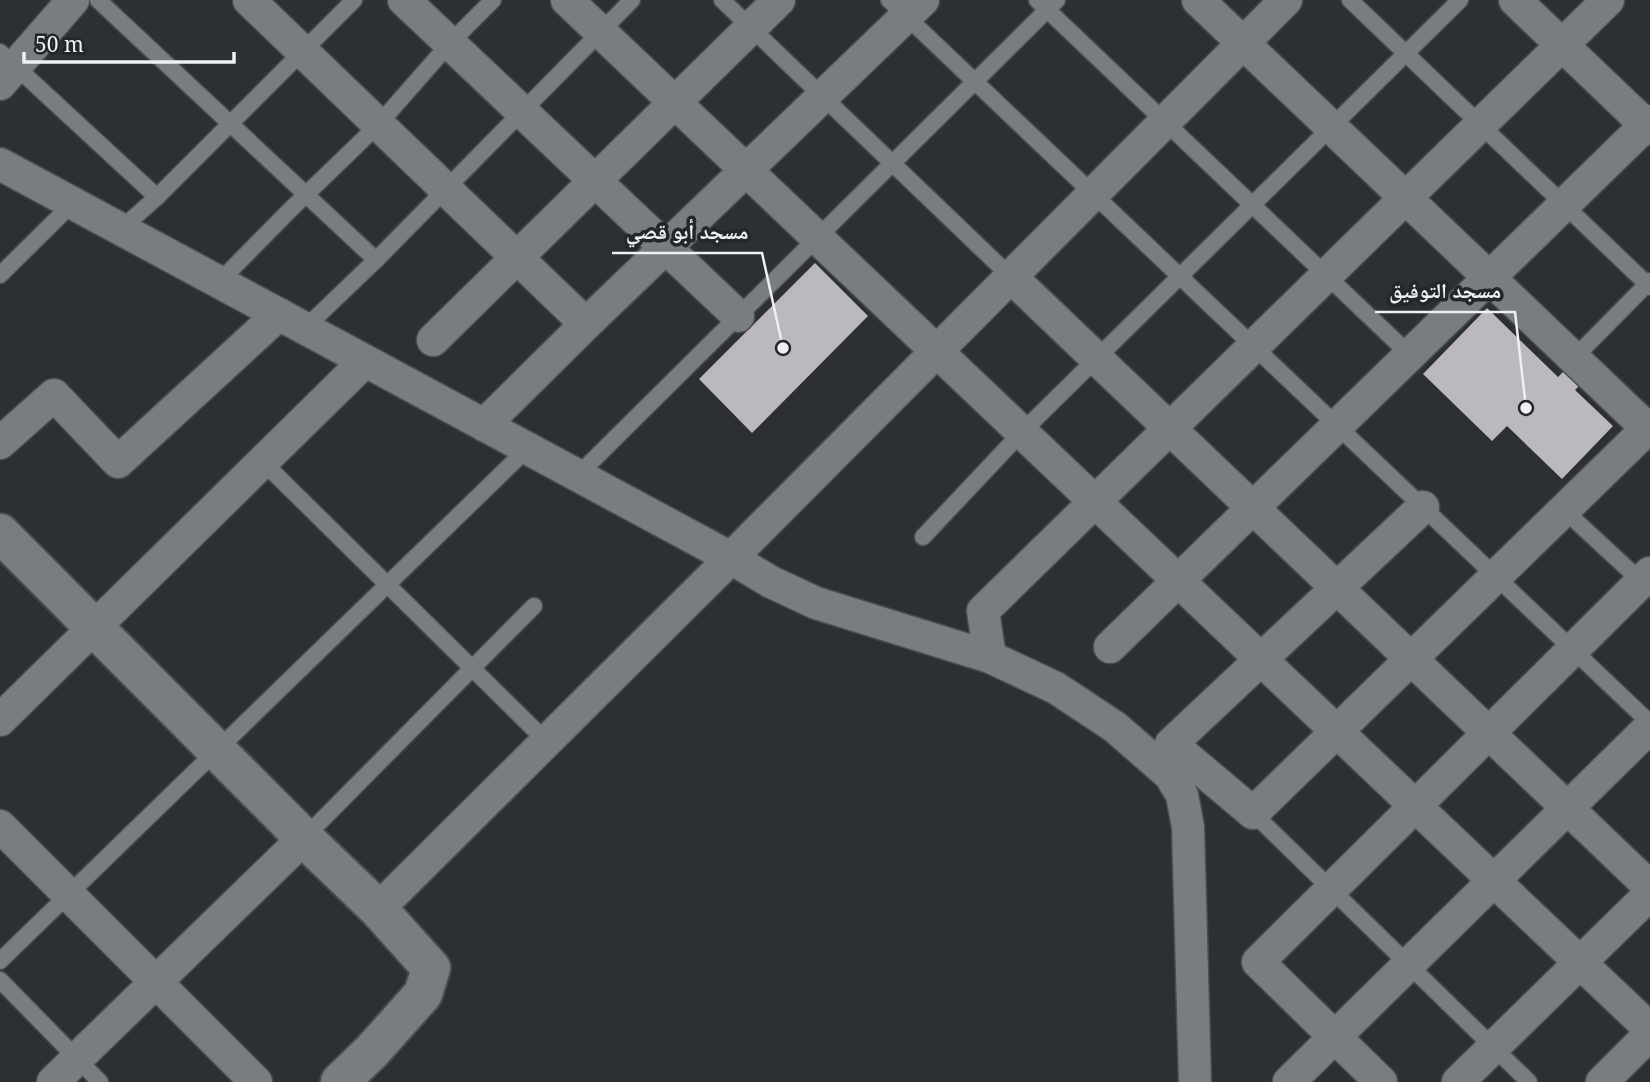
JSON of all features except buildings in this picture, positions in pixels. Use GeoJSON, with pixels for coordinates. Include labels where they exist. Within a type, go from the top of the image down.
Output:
{"type":"FeatureCollection","features":[{"type":"Feature","properties":{"kind":"street"},"geometry":{"type":"LineString","coordinates":[[5,67],[73,0]]}},
{"type":"Feature","properties":{"kind":"street"},"geometry":{"type":"LineString","coordinates":[[249,0],[586,324]]}},
{"type":"Feature","properties":{"kind":"street"},"geometry":{"type":"LineString","coordinates":[[404,0],[738,316]]}},
{"type":"Feature","properties":{"kind":"street"},"geometry":{"type":"LineString","coordinates":[[567,0],[1650,1028]]}},
{"type":"Feature","properties":{"kind":"street"},"geometry":{"type":"LineString","coordinates":[[433,340],[779,0]]}},
{"type":"Feature","properties":{"kind":"street"},"geometry":{"type":"LineString","coordinates":[[1198,0],[1649,428],[1253,813],[1171,744],[1423,507]]}},
{"type":"Feature","properties":{"kind":"street"},"geometry":{"type":"LineString","coordinates":[[378,909],[1286,0]]}},
{"type":"Feature","properties":{"kind":"street"},"geometry":{"type":"LineString","coordinates":[[1110,648],[1649,125],[1515,0]]}},
{"type":"Feature","properties":{"kind":"street"},"geometry":{"type":"LineString","coordinates":[[990,657],[984,611],[1608,0]]}},
{"type":"Feature","properties":{"kind":"street"},"geometry":{"type":"LineString","coordinates":[[484,425],[823,97],[906,5]]}},
{"type":"Feature","properties":{"kind":"street"},"geometry":{"type":"LineString","coordinates":[[0,164],[771,582],[816,603],[990,657],[1056,688],[1115,727],[1170,775],[1182,795],[1188,827],[1195,1082]]}},
{"type":"Feature","properties":{"kind":"street"},"geometry":{"type":"LineString","coordinates":[[1010,276],[1650,887]]}},
{"type":"Feature","properties":{"kind":"street"},"geometry":{"type":"LineString","coordinates":[[0,443],[54,395],[118,462],[292,321]]}},
{"type":"Feature","properties":{"kind":"street"},"geometry":{"type":"LineString","coordinates":[[0,720],[365,361]]}},
{"type":"Feature","properties":{"kind":"street"},"geometry":{"type":"LineString","coordinates":[[0,533],[378,909],[431,968],[424,994],[388,1035],[340,1082]]}},
{"type":"Feature","properties":{"kind":"street"},"geometry":{"type":"LineString","coordinates":[[1381,1082],[1258,962],[1572,649],[1647,582]]}},
{"type":"Feature","properties":{"kind":"street"},"geometry":{"type":"LineString","coordinates":[[1289,1082],[1650,725]]}},
{"type":"Feature","properties":{"kind":"street"},"geometry":{"type":"LineString","coordinates":[[0,826],[256,1082]]}},
{"type":"Feature","properties":{"kind":"street"},"geometry":{"type":"LineString","coordinates":[[53,1082],[304,838]]}},
{"type":"Feature","properties":{"kind":"street"},"geometry":{"type":"LineString","coordinates":[[1458,1082],[1650,894]]}},
{"type":"Feature","properties":{"kind":"street"},"geometry":{"type":"LineString","coordinates":[[1602,1082],[1650,1034]]}},
{"type":"Feature","properties":{"kind":"lane"},"geometry":{"type":"LineString","coordinates":[[98,0],[376,260]]}},
{"type":"Feature","properties":{"kind":"lane"},"geometry":{"type":"LineString","coordinates":[[121,229],[157,197],[354,0]]}},
{"type":"Feature","properties":{"kind":"lane"},"geometry":{"type":"LineString","coordinates":[[219,282],[378,125],[450,43],[493,0]]}},
{"type":"Feature","properties":{"kind":"lane"},"geometry":{"type":"LineString","coordinates":[[292,321],[376,260],[632,0]]}},
{"type":"Feature","properties":{"kind":"lane"},"geometry":{"type":"LineString","coordinates":[[722,0],[1010,276]]}},
{"type":"Feature","properties":{"kind":"lane"},"geometry":{"type":"LineString","coordinates":[[1350,0],[1649,284],[1574,358]]}},
{"type":"Feature","properties":{"kind":"lane"},"geometry":{"type":"LineString","coordinates":[[923,537],[1022,432],[1460,0]]}},
{"type":"Feature","properties":{"kind":"lane"},"geometry":{"type":"LineString","coordinates":[[578,475],[975,81],[1047,3],[1164,122],[1410,355]]}},
{"type":"Feature","properties":{"kind":"lane"},"geometry":{"type":"LineString","coordinates":[[906,5],[975,81],[1650,725]]}},
{"type":"Feature","properties":{"kind":"lane"},"geometry":{"type":"LineString","coordinates":[[5,67],[157,197]]}},
{"type":"Feature","properties":{"kind":"lane"},"geometry":{"type":"LineString","coordinates":[[0,275],[73,203]]}},
{"type":"Feature","properties":{"kind":"lane"},"geometry":{"type":"LineString","coordinates":[[0,961],[527,448]]}},
{"type":"Feature","properties":{"kind":"lane"},"geometry":{"type":"LineString","coordinates":[[264,463],[546,741]]}},
{"type":"Feature","properties":{"kind":"lane"},"geometry":{"type":"LineString","coordinates":[[1564,510],[1647,582]]}},
{"type":"Feature","properties":{"kind":"lane"},"geometry":{"type":"LineString","coordinates":[[304,838],[534,606]]}},
{"type":"Feature","properties":{"kind":"lane"},"geometry":{"type":"LineString","coordinates":[[1253,813],[1529,1082]]}},
{"type":"Feature","properties":{"kind":"lane"},"geometry":{"type":"LineString","coordinates":[[0,980],[100,1082]]}},
{"type":"Feature","properties":{"kind":"place","name":"مسجد أبو قصي"},"geometry":{"type":"Point","coordinates":[783,348]}},
{"type":"Feature","properties":{"kind":"place","name":"مسجد التوفيق"},"geometry":{"type":"Point","coordinates":[1526,408]}}]}
